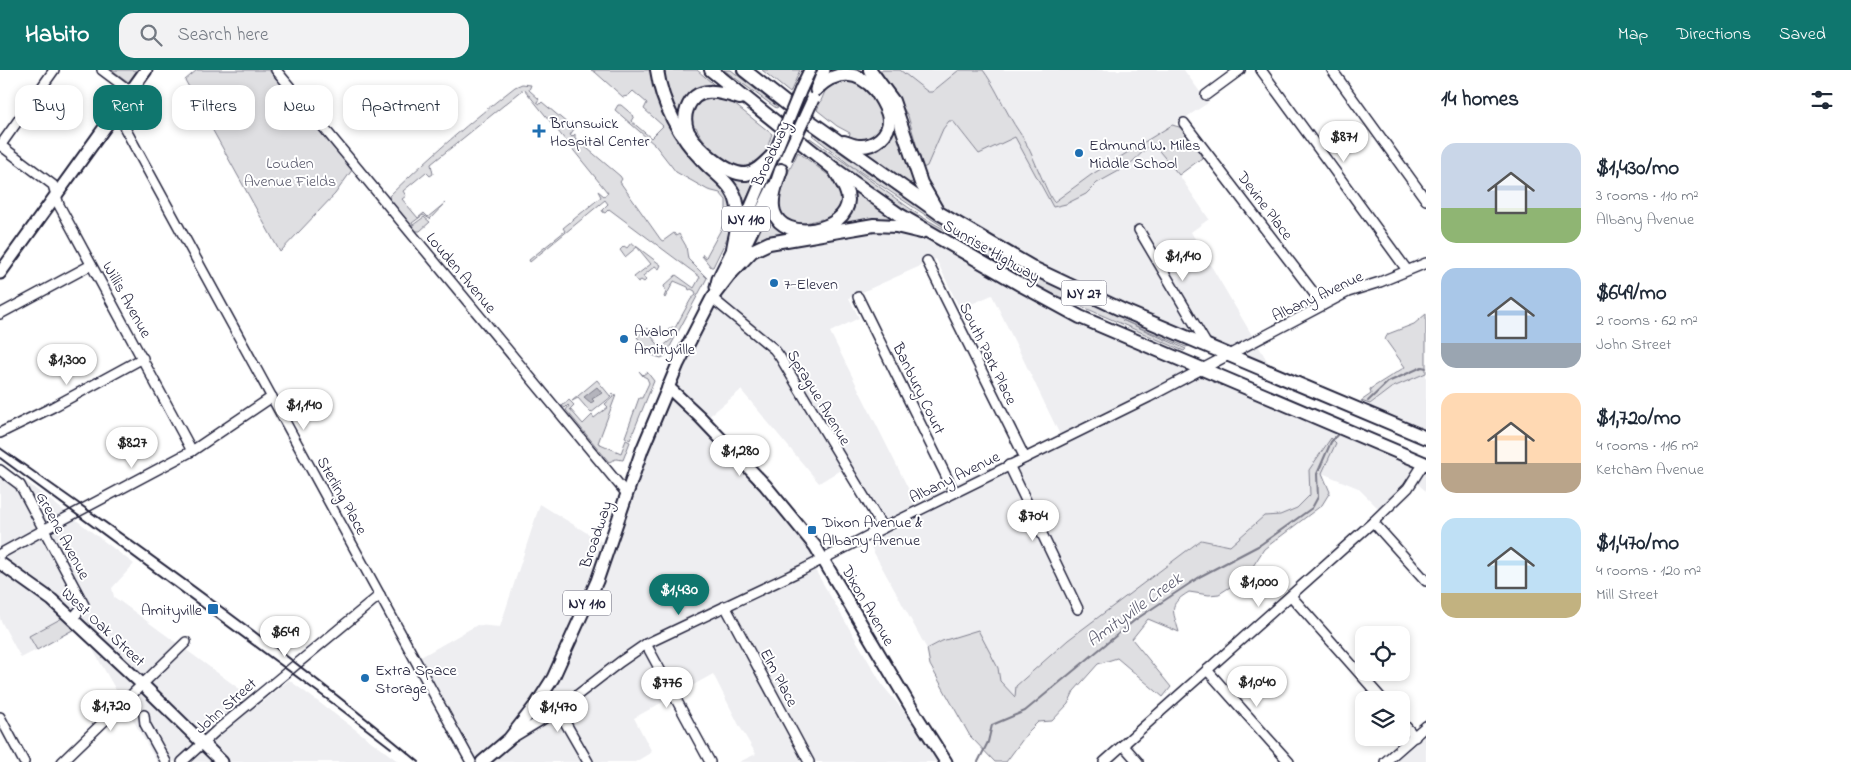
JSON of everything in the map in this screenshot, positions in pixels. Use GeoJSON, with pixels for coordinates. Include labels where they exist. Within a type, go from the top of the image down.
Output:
{"type":"FeatureCollection","features":[{"type":"Feature","properties":{"kind":"highway"},"geometry":{"type":"LineString","coordinates":[[657,70],[668,108],[682,135],[694,152],[727,183],[733,192],[739,215],[733,249]]}},
{"type":"Feature","properties":{"kind":"highway","name":"Sunrise Highway"},"geometry":{"type":"LineString","coordinates":[[711,70],[833,168],[898,214],[1023,286],[1080,317],[1425,464]]}},
{"type":"Feature","properties":{"kind":"highway"},"geometry":{"type":"LineString","coordinates":[[870,70],[893,101],[921,183],[939,213]]}},
{"type":"Feature","properties":{"kind":"highway"},"geometry":{"type":"LineString","coordinates":[[815,94],[825,79],[841,71],[858,74],[871,84],[886,110],[889,119],[885,132],[873,144],[858,146],[836,140]]}},
{"type":"Feature","properties":{"kind":"highway","name":"Sunrise Highway"},"geometry":{"type":"LineString","coordinates":[[748,72],[836,140],[939,213],[1027,264],[1089,295],[1426,438]]}},
{"type":"Feature","properties":{"kind":"highway"},"geometry":{"type":"LineString","coordinates":[[746,100],[711,91],[696,96],[691,101],[685,115],[688,132],[716,162],[729,170],[739,173],[748,174],[779,154]]}},
{"type":"Feature","properties":{"kind":"highway"},"geometry":{"type":"LineString","coordinates":[[781,170],[774,193],[773,211],[784,226],[799,230],[832,224],[845,211],[847,194],[833,168]]}},
{"type":"Feature","properties":{"kind":"highway"},"geometry":{"type":"LineString","coordinates":[[732,272],[752,251],[769,243],[874,225],[896,226],[934,235]]}},
{"type":"Feature","properties":{"kind":"main road"},"geometry":{"type":"LineString","coordinates":[[135,85],[146,70]]}},
{"type":"Feature","properties":{"kind":"main road","name":"Broadway"},"geometry":{"type":"LineString","coordinates":[[712,298],[732,272],[781,170],[779,154],[801,90],[810,70]]}},
{"type":"Feature","properties":{"kind":"main road","name":"Broadway"},"geometry":{"type":"LineString","coordinates":[[482,762],[509,739],[544,694],[597,580],[626,493],[668,386],[712,298],[718,279],[779,154],[815,94],[824,70]]}},
{"type":"Feature","properties":{"kind":"main road"},"geometry":{"type":"LineString","coordinates":[[0,273],[103,130]]}},
{"type":"Feature","properties":{"kind":"main road","name":"Dixon Avenue"},"geometry":{"type":"LineString","coordinates":[[668,386],[765,485],[815,546],[909,704],[946,762]]}},
{"type":"Feature","properties":{"kind":"main road","name":"West Oak Street"},"geometry":{"type":"LineString","coordinates":[[0,563],[52,600],[73,618],[222,762]]}},
{"type":"Feature","properties":{"kind":"street"},"geometry":{"type":"LineString","coordinates":[[0,145],[54,70]]}},
{"type":"Feature","properties":{"kind":"street"},"geometry":{"type":"LineString","coordinates":[[102,70],[122,85]]}},
{"type":"Feature","properties":{"kind":"street","name":"Louden Avenue"},"geometry":{"type":"LineString","coordinates":[[276,70],[626,493]]}},
{"type":"Feature","properties":{"kind":"street"},"geometry":{"type":"LineString","coordinates":[[1206,95],[1240,70]]}},
{"type":"Feature","properties":{"kind":"street"},"geometry":{"type":"LineString","coordinates":[[1261,70],[1407,270]]}},
{"type":"Feature","properties":{"kind":"street"},"geometry":{"type":"LineString","coordinates":[[1332,70],[1426,200]]}},
{"type":"Feature","properties":{"kind":"street","name":"Devine Place"},"geometry":{"type":"LineString","coordinates":[[1184,123],[1323,305]]}},
{"type":"Feature","properties":{"kind":"street","name":"Sterling Place"},"geometry":{"type":"LineString","coordinates":[[126,130],[471,762]]}},
{"type":"Feature","properties":{"kind":"street","name":"Willis Avenue"},"geometry":{"type":"LineString","coordinates":[[0,145],[54,185],[59,205],[192,451]]}},
{"type":"Feature","properties":{"kind":"street"},"geometry":{"type":"LineString","coordinates":[[1139,230],[1207,346]]}},
{"type":"Feature","properties":{"kind":"street","name":"South Park Place"},"geometry":{"type":"LineString","coordinates":[[927,260],[1025,458]]}},
{"type":"Feature","properties":{"kind":"street","name":"Albany Avenue"},"geometry":{"type":"LineString","coordinates":[[509,739],[558,710],[646,644],[824,559],[954,492],[1204,369],[1348,292],[1380,282],[1426,263]]}},
{"type":"Feature","properties":{"kind":"street"},"geometry":{"type":"LineString","coordinates":[[0,314],[91,265]]}},
{"type":"Feature","properties":{"kind":"street","name":"Banbury Court"},"geometry":{"type":"LineString","coordinates":[[858,297],[954,492]]}},
{"type":"Feature","properties":{"kind":"street","name":"Sprague Avenue"},"geometry":{"type":"LineString","coordinates":[[712,298],[774,349],[780,357],[883,528]]}},
{"type":"Feature","properties":{"kind":"street"},"geometry":{"type":"LineString","coordinates":[[0,433],[53,407],[143,358]]}},
{"type":"Feature","properties":{"kind":"street"},"geometry":{"type":"LineString","coordinates":[[0,554],[192,451],[272,397]]}},
{"type":"Feature","properties":{"kind":"street"},"geometry":{"type":"LineString","coordinates":[[1104,762],[1373,522],[1408,488],[1425,464]]}},
{"type":"Feature","properties":{"kind":"street"},"geometry":{"type":"LineString","coordinates":[[1009,465],[1078,609]]}},
{"type":"Feature","properties":{"kind":"street","name":"Greene Avenue"},"geometry":{"type":"LineString","coordinates":[[0,470],[20,485],[84,605],[73,618]]}},
{"type":"Feature","properties":{"kind":"street"},"geometry":{"type":"LineString","coordinates":[[1373,522],[1426,581]]}},
{"type":"Feature","properties":{"kind":"street","name":"John Street"},"geometry":{"type":"LineString","coordinates":[[182,762],[222,726],[380,595]]}},
{"type":"Feature","properties":{"kind":"street"},"geometry":{"type":"LineString","coordinates":[[1290,596],[1375,691]]}},
{"type":"Feature","properties":{"kind":"street","name":"Elm Place"},"geometry":{"type":"LineString","coordinates":[[725,606],[809,762]]}},
{"type":"Feature","properties":{"kind":"street"},"geometry":{"type":"LineString","coordinates":[[62,762],[186,642]]}},
{"type":"Feature","properties":{"kind":"street"},"geometry":{"type":"LineString","coordinates":[[646,644],[710,762]]}},
{"type":"Feature","properties":{"kind":"street"},"geometry":{"type":"LineString","coordinates":[[1207,670],[1290,762]]}},
{"type":"Feature","properties":{"kind":"street"},"geometry":{"type":"LineString","coordinates":[[544,694],[558,710],[588,762]]}},
{"type":"Feature","properties":{"kind":"street"},"geometry":{"type":"LineString","coordinates":[[144,715],[145,724],[166,762]]}},
{"type":"Feature","properties":{"kind":"street"},"geometry":{"type":"LineString","coordinates":[[0,717],[24,762]]}},
{"type":"Feature","properties":{"kind":"street"},"geometry":{"type":"LineString","coordinates":[[1385,762],[1426,726]]}},
{"type":"Feature","properties":{"kind":"street"},"geometry":{"type":"LineString","coordinates":[[1410,731],[1415,736]]}},
{"type":"Feature","properties":{"kind":"street"},"geometry":{"type":"LineString","coordinates":[[1123,745],[1138,762]]}},
{"type":"Feature","properties":{"kind":"shaded area"},"geometry":{"type":"Polygon","coordinates":[[[900,70],[959,70],[932,92],[928,92],[900,70]]]}},
{"type":"Feature","properties":{"kind":"shaded area","name":"Edmund W. Miles Middle School"},"geometry":{"type":"Polygon","coordinates":[[[982,70],[1184,70],[1208,103],[1054,203],[982,70]]]}},
{"type":"Feature","properties":{"kind":"shaded area"},"geometry":{"type":"Polygon","coordinates":[[[949,121],[953,121],[979,154],[1011,137],[1016,137],[1053,207],[1086,194],[1097,183],[1128,166],[1148,147],[1155,145],[1179,175],[1209,219],[1191,232],[1269,364],[1074,282],[940,208],[928,192],[921,166],[927,166],[943,129],[949,121]]]}},
{"type":"Feature","properties":{"kind":"shaded area"},"geometry":{"type":"Polygon","coordinates":[[[878,229],[924,237],[1029,298],[1426,469],[1426,491],[1412,479],[1381,511],[1358,488],[1322,473],[1336,443],[1310,470],[1310,495],[1298,508],[1280,515],[1264,516],[1230,546],[1200,540],[1015,697],[1000,681],[998,668],[942,641],[927,649],[867,540],[881,533],[842,469],[819,483],[741,390],[707,418],[825,556],[811,563],[883,686],[947,762],[739,762],[756,754],[713,674],[634,718],[652,752],[635,762],[470,762],[419,658],[477,625],[500,627],[540,504],[613,549],[675,383],[717,298],[761,250],[878,229]],[[936,259],[849,298],[859,318],[830,332],[915,502],[1060,435],[992,295],[960,309],[936,259]]]}},
{"type":"Feature","properties":{"kind":"shaded area"},"geometry":{"type":"Polygon","coordinates":[[[1426,373],[1426,433],[1367,408],[1391,388],[1426,373]]]}},
{"type":"Feature","properties":{"kind":"shaded area"},"geometry":{"type":"Polygon","coordinates":[[[597,387],[602,393],[592,399],[594,401],[591,403],[584,397],[597,387]]]}},
{"type":"Feature","properties":{"kind":"shaded area"},"geometry":{"type":"Polygon","coordinates":[[[0,462],[134,564],[112,588],[114,597],[260,704],[289,680],[399,762],[157,762],[92,648],[77,629],[21,658],[0,619],[0,462]]]}},
{"type":"Feature","properties":{"kind":"shaded area"},"geometry":{"type":"Polygon","coordinates":[[[1426,722],[1426,762],[1381,762],[1399,746],[1410,746],[1410,736],[1426,722]]]}},
{"type":"Feature","properties":{"kind":"green space"},"geometry":{"type":"Polygon","coordinates":[[[112,70],[141,70],[131,84],[112,70]]]}},
{"type":"Feature","properties":{"kind":"green space","name":"Louden Avenue Fields"},"geometry":{"type":"Polygon","coordinates":[[[197,70],[269,70],[281,85],[265,85],[265,130],[319,130],[352,170],[335,194],[280,252],[213,130],[255,130],[255,85],[188,85],[185,80],[197,70]]]}},
{"type":"Feature","properties":{"kind":"green space"},"geometry":{"type":"Polygon","coordinates":[[[591,70],[655,70],[664,105],[728,194],[734,216],[731,230],[713,267],[702,256],[703,254],[706,258],[730,213],[726,210],[726,200],[720,193],[708,190],[676,172],[655,145],[615,110],[618,105],[621,105],[634,116],[631,121],[651,138],[663,126],[644,109],[647,103],[633,91],[628,96],[623,97],[591,70]]]}},
{"type":"Feature","properties":{"kind":"green space"},"geometry":{"type":"Polygon","coordinates":[[[662,70],[697,70],[719,89],[709,88],[682,119],[677,120],[662,70]]]}},
{"type":"Feature","properties":{"kind":"green space"},"geometry":{"type":"Polygon","coordinates":[[[724,70],[731,70],[778,107],[776,108],[724,70]]]}},
{"type":"Feature","properties":{"kind":"green space"},"geometry":{"type":"Polygon","coordinates":[[[762,70],[800,70],[790,93],[762,70]]]}},
{"type":"Feature","properties":{"kind":"green space"},"geometry":{"type":"Polygon","coordinates":[[[880,70],[900,70],[928,92],[932,92],[959,70],[983,70],[1026,143],[1054,202],[1091,175],[1172,125],[1183,128],[1197,147],[1202,158],[1179,175],[1155,146],[1148,147],[1128,166],[1097,183],[1086,194],[1066,204],[1053,207],[1015,137],[979,154],[953,121],[949,121],[943,129],[927,166],[923,168],[908,116],[880,70]]]}},
{"type":"Feature","properties":{"kind":"green space"},"geometry":{"type":"Polygon","coordinates":[[[834,79],[867,84],[885,114],[883,129],[870,142],[857,140],[849,136],[850,133],[837,126],[817,110],[826,89],[834,79]]]}},
{"type":"Feature","properties":{"kind":"green space"},"geometry":{"type":"Polygon","coordinates":[[[522,84],[531,85],[529,90],[539,99],[537,102],[540,104],[542,102],[574,129],[570,135],[572,137],[575,134],[575,138],[620,176],[622,179],[620,182],[661,240],[663,241],[674,233],[676,236],[679,234],[686,246],[688,259],[707,278],[665,356],[661,358],[652,355],[637,337],[648,328],[654,336],[652,337],[661,348],[673,338],[667,331],[672,327],[675,328],[691,299],[696,295],[695,291],[689,290],[688,287],[674,281],[665,298],[664,286],[676,275],[694,288],[700,277],[609,209],[605,213],[603,212],[602,210],[608,204],[605,200],[530,262],[529,260],[565,231],[563,228],[601,197],[598,191],[604,196],[608,193],[524,89],[431,164],[433,174],[430,176],[426,172],[403,191],[406,196],[402,199],[418,218],[424,213],[428,217],[445,203],[430,219],[423,215],[412,223],[413,225],[424,217],[430,222],[420,231],[414,231],[388,199],[450,140],[515,87],[522,84]]]}},
{"type":"Feature","properties":{"kind":"green space"},"geometry":{"type":"Polygon","coordinates":[[[705,95],[729,100],[772,134],[761,159],[752,165],[733,164],[724,159],[707,144],[696,127],[692,128],[690,113],[705,95]]]}},
{"type":"Feature","properties":{"kind":"green space"},"geometry":{"type":"Polygon","coordinates":[[[895,122],[915,185],[911,182],[909,184],[861,151],[895,122]]]}},
{"type":"Feature","properties":{"kind":"green space"},"geometry":{"type":"Polygon","coordinates":[[[815,134],[924,210],[1009,261],[1075,296],[1189,346],[1186,347],[1122,320],[1186,349],[1184,351],[1044,290],[1003,269],[927,224],[848,171],[808,140],[810,138],[922,217],[960,238],[850,165],[812,135],[815,134]]]}},
{"type":"Feature","properties":{"kind":"green space"},"geometry":{"type":"Polygon","coordinates":[[[798,152],[836,181],[843,200],[838,213],[823,222],[822,219],[799,223],[787,220],[781,213],[779,204],[780,193],[798,152]]]}},
{"type":"Feature","properties":{"kind":"green space"},"geometry":{"type":"Polygon","coordinates":[[[726,172],[758,175],[742,208],[726,172]]]}},
{"type":"Feature","properties":{"kind":"green space"},"geometry":{"type":"Polygon","coordinates":[[[850,189],[903,223],[843,227],[841,220],[850,189]]]}},
{"type":"Feature","properties":{"kind":"green space"},"geometry":{"type":"Polygon","coordinates":[[[770,209],[796,234],[786,234],[785,237],[754,244],[770,209]]]}},
{"type":"Feature","properties":{"kind":"green space"},"geometry":{"type":"Polygon","coordinates":[[[632,243],[661,265],[659,269],[655,266],[643,276],[646,280],[644,282],[641,280],[638,282],[634,277],[651,264],[637,247],[625,257],[620,250],[624,246],[627,248],[632,243]]]}},
{"type":"Feature","properties":{"kind":"green space"},"geometry":{"type":"Polygon","coordinates":[[[1426,314],[1426,373],[1391,388],[1370,404],[1361,401],[1371,394],[1370,389],[1405,367],[1385,339],[1388,334],[1414,324],[1426,314]]]}},
{"type":"Feature","properties":{"kind":"green space"},"geometry":{"type":"Polygon","coordinates":[[[639,371],[643,375],[647,372],[654,381],[630,440],[625,437],[639,398],[642,398],[649,383],[647,378],[643,376],[639,371]]]}},
{"type":"Feature","properties":{"kind":"green space"},"geometry":{"type":"Polygon","coordinates":[[[597,380],[611,397],[591,413],[578,398],[572,401],[597,380]]]}},
{"type":"Feature","properties":{"kind":"green space"},"geometry":{"type":"Polygon","coordinates":[[[612,394],[616,395],[598,443],[621,453],[626,440],[630,442],[623,460],[616,459],[609,462],[566,410],[569,406],[565,408],[562,406],[569,400],[574,405],[570,409],[583,424],[592,415],[594,418],[608,407],[605,404],[613,397],[612,394]]]}},
{"type":"Feature","properties":{"kind":"green space"},"geometry":{"type":"Polygon","coordinates":[[[1331,438],[1336,443],[1322,473],[1330,492],[1322,505],[1264,549],[1246,577],[1219,594],[1209,595],[1189,592],[1177,601],[1174,613],[1179,632],[1148,619],[1132,639],[1171,687],[1163,697],[1117,658],[1098,664],[1074,691],[1068,704],[1052,721],[1038,722],[1006,762],[995,762],[970,736],[930,665],[927,649],[942,641],[978,630],[998,668],[1000,681],[1015,697],[1016,686],[1068,640],[1201,540],[1230,546],[1264,516],[1280,515],[1297,508],[1310,495],[1309,470],[1331,438]]]}},
{"type":"Feature","properties":{"kind":"green space"},"geometry":{"type":"Polygon","coordinates":[[[64,617],[76,628],[37,650],[29,636],[64,617]]]}},
{"type":"Feature","properties":{"kind":"waterway","name":"Amityville Creek"},"geometry":{"type":"LineString","coordinates":[[1368,401],[1388,382],[1422,367],[1426,368]]}},
{"type":"Feature","properties":{"kind":"waterway","name":"Amityville Creek"},"geometry":{"type":"LineString","coordinates":[[978,762],[988,742],[992,725],[1025,711],[1135,620],[1201,576],[1260,545],[1312,508],[1318,497],[1317,474],[1331,442],[1337,435]]}},
{"type":"Feature","properties":{"kind":"railway"},"geometry":{"type":"LineString","coordinates":[[0,448],[213,600],[419,762]]}},
{"type":"Feature","properties":{"kind":"railway"},"geometry":{"type":"LineString","coordinates":[[0,458],[391,748]]}},
{"type":"Feature","properties":{"kind":"place","name":"Brunswick Hospital Center"},"geometry":{"type":"Point","coordinates":[539,131]}},
{"type":"Feature","properties":{"kind":"place","name":"Edmund W. Miles Middle School"},"geometry":{"type":"Point","coordinates":[1079,153]}},
{"type":"Feature","properties":{"kind":"place","name":"7-Eleven"},"geometry":{"type":"Point","coordinates":[774,283]}},
{"type":"Feature","properties":{"kind":"place","name":"Avalon Amityville"},"geometry":{"type":"Point","coordinates":[624,339]}},
{"type":"Feature","properties":{"kind":"place","name":"Dixon Avenue & Albany Avenue"},"geometry":{"type":"Point","coordinates":[812,530]}},
{"type":"Feature","properties":{"kind":"place","name":"Amityville"},"geometry":{"type":"Point","coordinates":[213,609]}},
{"type":"Feature","properties":{"kind":"place","name":"Extra Space Storage"},"geometry":{"type":"Point","coordinates":[365,678]}}]}
